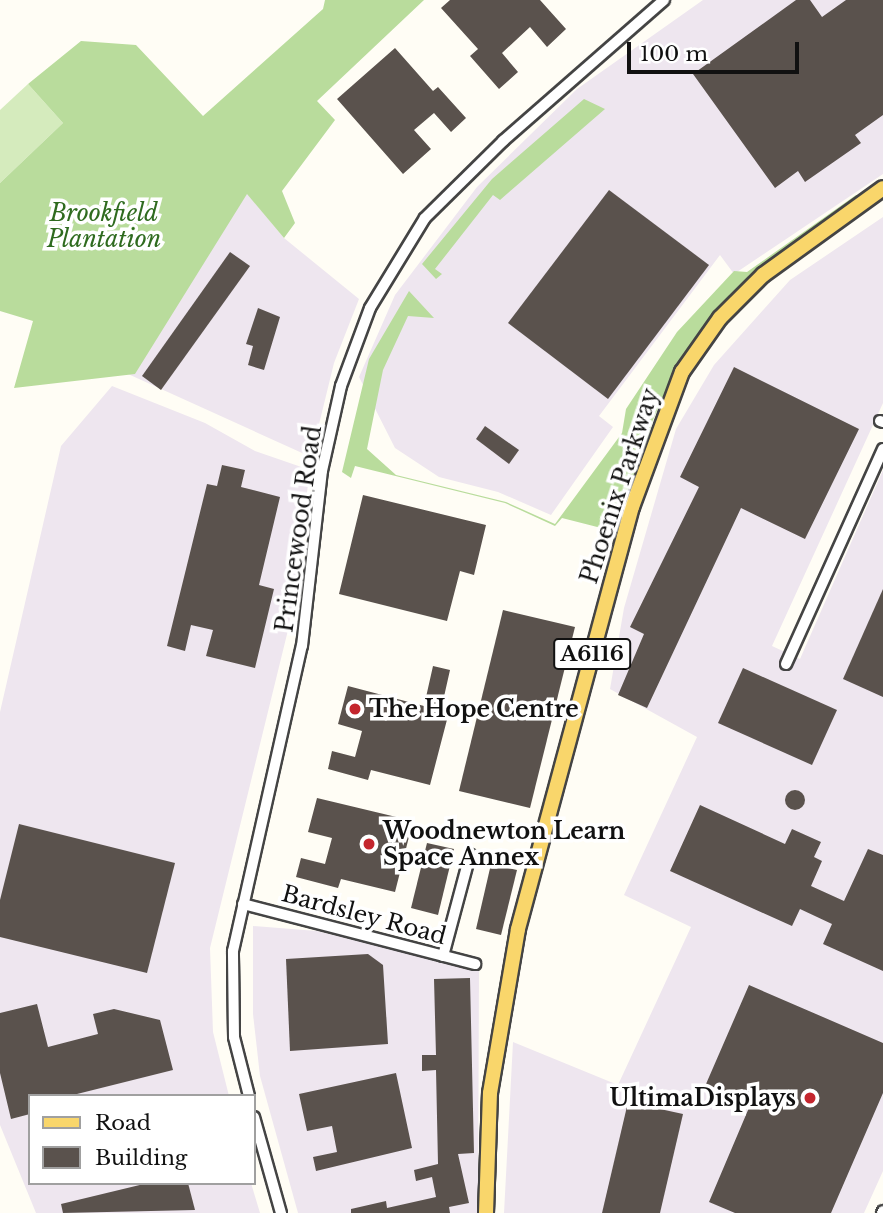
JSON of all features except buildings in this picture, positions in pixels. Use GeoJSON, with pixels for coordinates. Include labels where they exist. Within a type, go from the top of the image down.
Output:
{"type":"FeatureCollection","features":[{"type":"Feature","properties":{"kind":"main road","name":"Phoenix Parkway"},"geometry":{"type":"LineString","coordinates":[[486,1213],[490,1093],[518,929],[632,507],[682,372],[720,318],[762,275],[883,188]]}},
{"type":"Feature","properties":{"kind":"street","name":"Princewood Road"},"geometry":{"type":"LineString","coordinates":[[248,1094],[234,1037],[230,985],[243,904],[302,646],[322,471],[341,386],[370,308],[425,218],[503,141],[664,0]]}},
{"type":"Feature","properties":{"kind":"street"},"geometry":{"type":"LineString","coordinates":[[786,664],[883,449]]}},
{"type":"Feature","properties":{"kind":"street"},"geometry":{"type":"LineString","coordinates":[[443,956],[470,855]]}},
{"type":"Feature","properties":{"kind":"street","name":"Bardsley Road"},"geometry":{"type":"LineString","coordinates":[[243,904],[475,964]]}},
{"type":"Feature","properties":{"kind":"street"},"geometry":{"type":"LineString","coordinates":[[256,1124],[281,1213]]}},
{"type":"Feature","properties":{"kind":"shaded area"},"geometry":{"type":"Polygon","coordinates":[[[703,0],[883,0],[883,174],[734,274],[720,255],[599,416],[613,427],[551,515],[498,492],[439,477],[395,448],[359,377],[395,295],[477,187],[577,89],[703,0]]]}},
{"type":"Feature","properties":{"kind":"shaded area"},"geometry":{"type":"Polygon","coordinates":[[[247,193],[284,238],[359,299],[334,363],[311,457],[128,374],[247,193]]]}},
{"type":"Feature","properties":{"kind":"shaded area"},"geometry":{"type":"Polygon","coordinates":[[[883,217],[883,403],[772,646],[800,659],[883,470],[883,1171],[864,1213],[504,1213],[513,1042],[618,1085],[691,927],[624,895],[697,737],[610,689],[624,608],[676,429],[714,365],[790,280],[883,217]]]}},
{"type":"Feature","properties":{"kind":"shaded area"},"geometry":{"type":"Polygon","coordinates":[[[112,386],[205,423],[255,451],[310,470],[290,622],[210,948],[213,1032],[228,1094],[28,1094],[28,1185],[252,1185],[260,1213],[36,1213],[0,1125],[0,712],[61,446],[112,386]]]}},
{"type":"Feature","properties":{"kind":"shaded area"},"geometry":{"type":"Polygon","coordinates":[[[253,926],[317,931],[479,971],[478,1213],[298,1213],[260,1076],[253,1014],[253,926]]]}},
{"type":"Feature","properties":{"kind":"green space","name":"Brookfield Plantation"},"geometry":{"type":"Polygon","coordinates":[[[325,0],[424,0],[317,101],[335,120],[282,191],[295,223],[284,238],[247,194],[135,374],[14,388],[33,321],[0,311],[0,183],[63,123],[28,84],[81,41],[136,45],[203,116],[323,9],[325,0]]]}},
{"type":"Feature","properties":{"kind":"green space"},"geometry":{"type":"Polygon","coordinates":[[[28,84],[63,123],[0,183],[0,110],[28,84]]]}},
{"type":"Feature","properties":{"kind":"green space"},"geometry":{"type":"Polygon","coordinates":[[[584,99],[605,109],[500,200],[493,195],[435,269],[442,274],[436,279],[422,264],[492,179],[584,99]]]}},
{"type":"Feature","properties":{"kind":"green space"},"geometry":{"type":"Polygon","coordinates":[[[856,195],[869,195],[707,326],[669,383],[653,420],[613,551],[613,531],[562,518],[555,526],[505,503],[355,466],[351,478],[342,472],[369,359],[409,291],[434,318],[408,316],[383,370],[367,449],[396,475],[506,502],[555,524],[622,433],[626,409],[677,332],[734,271],[747,272],[856,195]]]}},
{"type":"Feature","properties":{"kind":"place","name":"The Hope Centre"},"geometry":{"type":"Point","coordinates":[355,709]}},
{"type":"Feature","properties":{"kind":"place","name":"Woodnewton Learn Space Annex"},"geometry":{"type":"Point","coordinates":[369,844]}},
{"type":"Feature","properties":{"kind":"place","name":"UltimaDisplays"},"geometry":{"type":"Point","coordinates":[810,1098]}}]}
